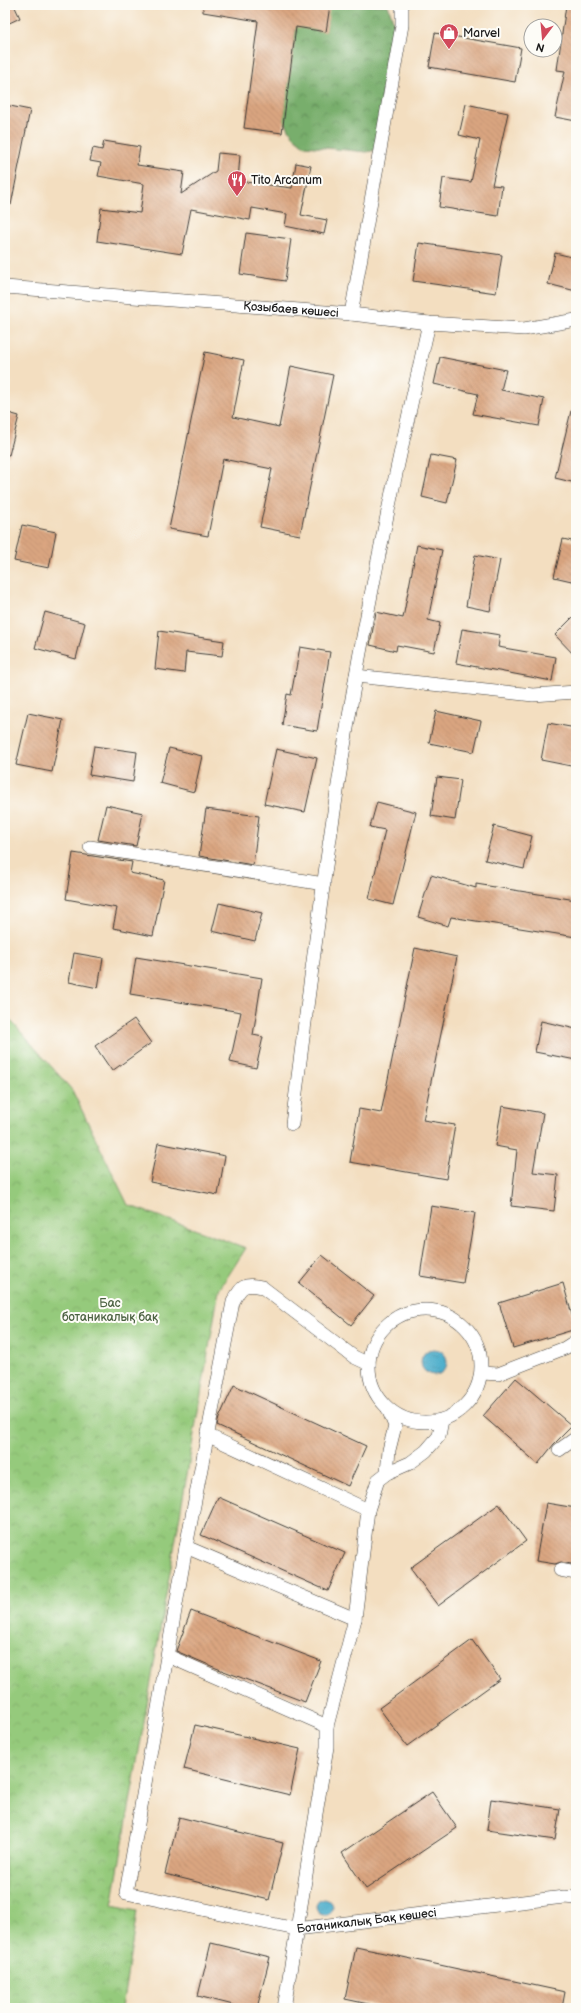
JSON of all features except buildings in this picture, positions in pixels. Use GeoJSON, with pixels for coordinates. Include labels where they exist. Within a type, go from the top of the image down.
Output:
{"type":"FeatureCollection","features":[{"type":"Feature","properties":{"kind":"street"},"geometry":{"type":"LineString","coordinates":[[351,314],[402,25],[402,5]]}},
{"type":"Feature","properties":{"kind":"street","name":"Қозыбаев көшесі"},"geometry":{"type":"LineString","coordinates":[[5,287],[351,314],[429,323],[524,329],[576,320]]}},
{"type":"Feature","properties":{"kind":"street"},"geometry":{"type":"LineString","coordinates":[[292,1124],[324,884],[356,676],[391,494],[429,323]]}},
{"type":"Feature","properties":{"kind":"street"},"geometry":{"type":"LineString","coordinates":[[356,676],[533,695],[576,692]]}},
{"type":"Feature","properties":{"kind":"street"},"geometry":{"type":"LineString","coordinates":[[90,847],[324,884]]}},
{"type":"Feature","properties":{"kind":"street"},"geometry":{"type":"LineString","coordinates":[[327,1726],[168,1656],[186,1547],[233,1302],[240,1289],[249,1284],[262,1287],[354,1357],[369,1364]]}},
{"type":"Feature","properties":{"kind":"street"},"geometry":{"type":"LineString","coordinates":[[430,1310],[452,1316],[463,1324],[475,1340],[481,1356],[482,1373],[478,1388],[469,1402],[457,1413],[442,1420],[428,1423],[414,1422],[400,1417],[388,1409],[379,1399],[373,1388],[369,1364],[373,1344],[381,1331],[392,1320],[406,1313],[430,1310]]}},
{"type":"Feature","properties":{"kind":"street"},"geometry":{"type":"LineString","coordinates":[[482,1373],[498,1374],[565,1348],[576,1341]]}},
{"type":"Feature","properties":{"kind":"street"},"geometry":{"type":"LineString","coordinates":[[387,1473],[389,1450],[395,1426],[388,1409]]}},
{"type":"Feature","properties":{"kind":"street"},"geometry":{"type":"LineString","coordinates":[[284,2008],[327,1747],[327,1726],[355,1619],[368,1510],[378,1480],[387,1473],[410,1463],[426,1451],[439,1436],[442,1420]]}},
{"type":"Feature","properties":{"kind":"street"},"geometry":{"type":"LineString","coordinates":[[207,1436],[368,1510]]}},
{"type":"Feature","properties":{"kind":"street"},"geometry":{"type":"LineString","coordinates":[[559,1450],[576,1438]]}},
{"type":"Feature","properties":{"kind":"street"},"geometry":{"type":"LineString","coordinates":[[186,1547],[355,1619]]}},
{"type":"Feature","properties":{"kind":"street"},"geometry":{"type":"LineString","coordinates":[[560,1570],[576,1573]]}},
{"type":"Feature","properties":{"kind":"street","name":"Ботаникалық Бақ көшесі"},"geometry":{"type":"LineString","coordinates":[[168,1656],[126,1893],[296,1929],[564,1897],[576,1898]]}},
{"type":"Feature","properties":{"kind":"green space"},"geometry":{"type":"Polygon","coordinates":[[[330,5],[388,5],[394,24],[376,150],[367,152],[305,146],[293,136],[283,119],[296,27],[330,5]]]}},
{"type":"Feature","properties":{"kind":"green space","name":"Бас ботаникалық бақ"},"geometry":{"type":"Polygon","coordinates":[[[5,1014],[72,1090],[128,1205],[246,1248],[219,1290],[112,1906],[137,1911],[122,2008],[5,2008],[5,1014]]]}},
{"type":"Feature","properties":{"kind":"water"},"geometry":{"type":"Polygon","coordinates":[[[434,1349],[443,1353],[447,1362],[443,1371],[434,1375],[425,1371],[421,1362],[425,1353],[434,1349]]]}},
{"type":"Feature","properties":{"kind":"water"},"geometry":{"type":"Polygon","coordinates":[[[321,1899],[327,1899],[332,1904],[330,1913],[327,1915],[321,1915],[316,1910],[316,1904],[321,1899]]]}},
{"type":"Feature","properties":{"kind":"place","name":"Marvel"},"geometry":{"type":"Point","coordinates":[449,50]}},
{"type":"Feature","properties":{"kind":"place","name":"Tito Arcanum"},"geometry":{"type":"Point","coordinates":[237,197]}}]}
